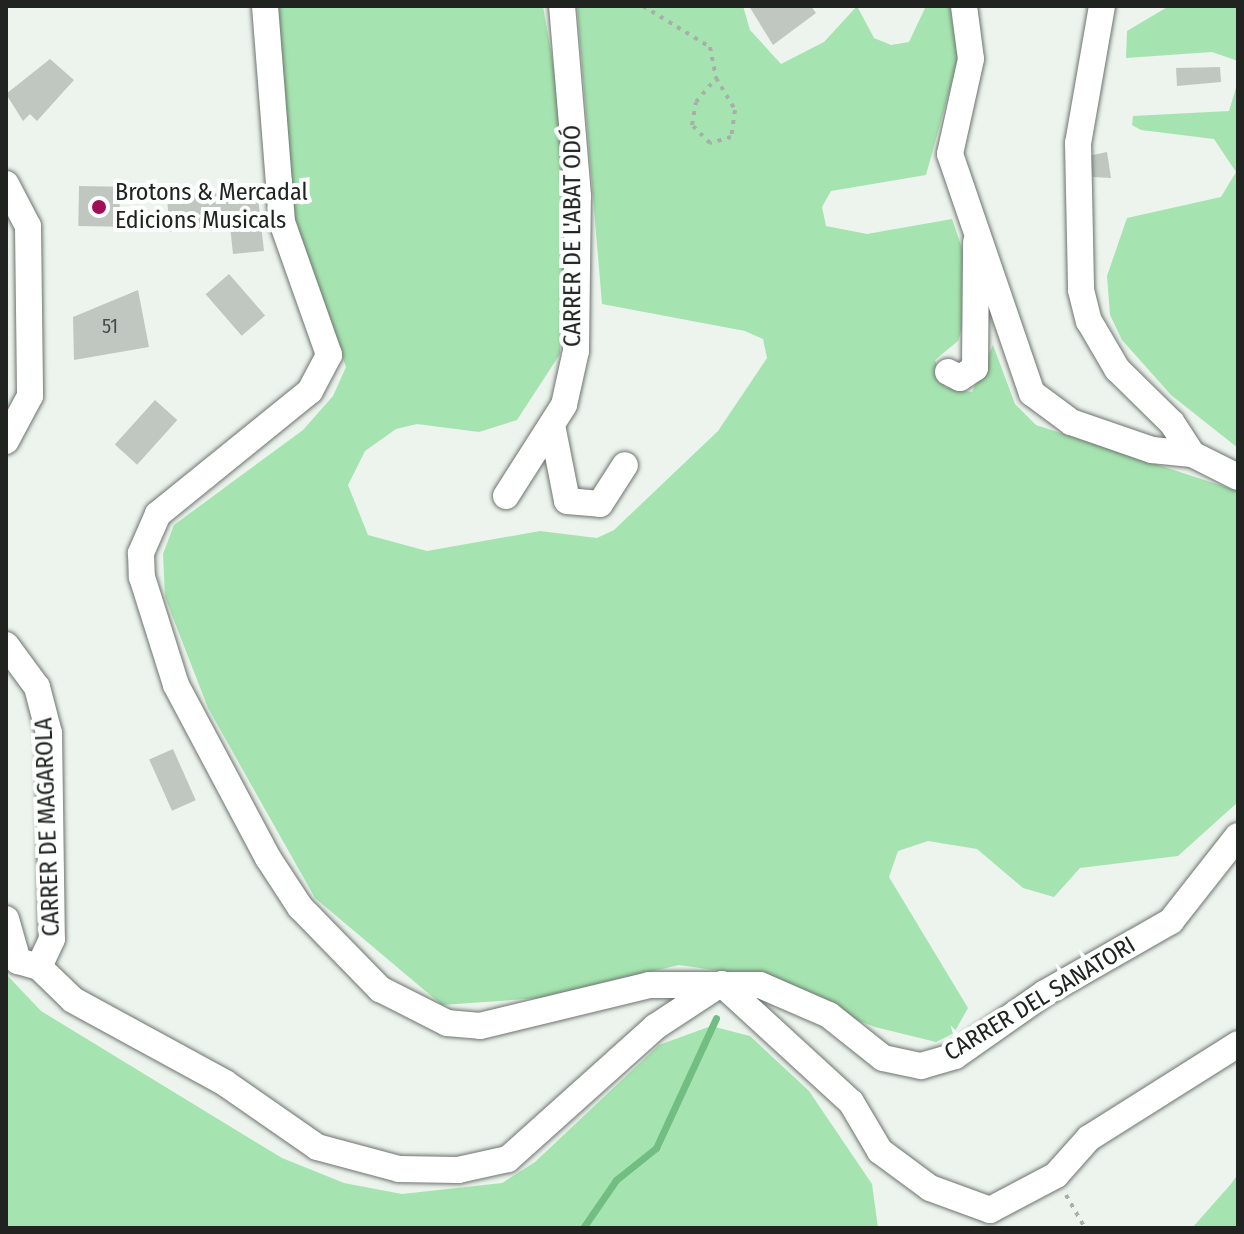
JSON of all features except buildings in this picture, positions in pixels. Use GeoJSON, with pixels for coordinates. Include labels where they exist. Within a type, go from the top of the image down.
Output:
{"type":"FeatureCollection","features":[{"type":"Feature","properties":{"kind":"street","name":"CARRER DEL SANATORI"},"geometry":{"type":"LineString","coordinates":[[265,6],[282,222],[329,355],[310,391],[169,500],[148,529],[142,577],[176,685],[300,907],[380,989],[416,1010],[480,1026],[649,985],[760,985],[802,999],[883,1058],[921,1066],[955,1056],[1045,993],[1171,921],[1238,836]]}},
{"type":"Feature","properties":{"kind":"street","name":"CARRER DE L'ABAT ODÓ"},"geometry":{"type":"LineString","coordinates":[[506,496],[564,405],[576,337],[578,196],[562,6]]}},
{"type":"Feature","properties":{"kind":"street"},"geometry":{"type":"LineString","coordinates":[[964,6],[971,59],[950,154],[976,223],[1021,368],[1047,411],[1152,450],[1192,454],[1238,477]]}},
{"type":"Feature","properties":{"kind":"street"},"geometry":{"type":"LineString","coordinates":[[1102,6],[1081,99],[1081,290],[1103,349],[1192,454]]}},
{"type":"Feature","properties":{"kind":"street"},"geometry":{"type":"LineString","coordinates":[[6,184],[28,226],[30,396],[6,441]]}},
{"type":"Feature","properties":{"kind":"street"},"geometry":{"type":"LineString","coordinates":[[948,372],[960,378],[975,368],[976,223]]}},
{"type":"Feature","properties":{"kind":"street"},"geometry":{"type":"LineString","coordinates":[[552,425],[567,501],[600,504],[625,465]]}},
{"type":"Feature","properties":{"kind":"street","name":"CARRER DE MAGAROLA"},"geometry":{"type":"LineString","coordinates":[[6,645],[48,716],[52,939],[39,967]]}},
{"type":"Feature","properties":{"kind":"street"},"geometry":{"type":"LineString","coordinates":[[6,919],[18,961],[39,967],[73,1000],[225,1083],[317,1147],[369,1165],[430,1171],[508,1159],[655,1027],[698,992],[722,984],[851,1102],[880,1151],[930,1188],[990,1210],[1056,1175],[1089,1138],[1238,1044]]}},
{"type":"Feature","properties":{"kind":"path"},"geometry":{"type":"LineString","coordinates":[[643,6],[710,47],[716,78],[735,110],[731,137],[710,143],[692,125],[696,102],[716,78]]}},
{"type":"Feature","properties":{"kind":"path"},"geometry":{"type":"LineString","coordinates":[[1056,1175],[1085,1228]]}},
{"type":"Feature","properties":{"kind":"green space"},"geometry":{"type":"Polygon","coordinates":[[[275,6],[543,6],[568,148],[560,354],[517,420],[479,432],[417,424],[396,429],[365,451],[348,485],[368,535],[427,551],[540,531],[597,538],[614,530],[718,431],[767,358],[763,339],[745,331],[602,304],[577,6],[743,6],[750,30],[781,64],[824,42],[857,6],[874,38],[891,45],[909,42],[926,6],[950,6],[958,60],[926,175],[831,191],[822,207],[826,226],[867,234],[952,219],[964,254],[964,321],[958,341],[935,360],[945,387],[972,392],[993,345],[1015,404],[1036,425],[1238,491],[1238,802],[1178,856],[1080,868],[1054,897],[1023,888],[977,849],[928,841],[898,851],[889,877],[968,1008],[954,1033],[936,1042],[875,1027],[734,973],[679,965],[540,998],[442,1005],[315,898],[208,708],[165,597],[163,554],[174,525],[303,430],[333,396],[346,367],[292,218],[275,6]]]}},
{"type":"Feature","properties":{"kind":"green space"},"geometry":{"type":"Polygon","coordinates":[[[1169,6],[1238,6],[1238,61],[1212,52],[1126,58],[1127,31],[1169,6]]]}},
{"type":"Feature","properties":{"kind":"green space"},"geometry":{"type":"Polygon","coordinates":[[[1238,81],[1238,448],[1171,395],[1122,340],[1110,315],[1107,276],[1127,218],[1221,197],[1236,172],[1214,139],[1141,130],[1132,125],[1133,116],[1229,111],[1238,81]]]}},
{"type":"Feature","properties":{"kind":"green space"},"geometry":{"type":"Polygon","coordinates":[[[6,974],[41,1011],[282,1158],[344,1183],[402,1194],[502,1183],[535,1162],[659,1045],[711,1026],[750,1036],[809,1091],[872,1184],[878,1228],[6,1228],[6,974]]]}},
{"type":"Feature","properties":{"kind":"green space"},"geometry":{"type":"Polygon","coordinates":[[[1238,1174],[1238,1228],[1192,1228],[1231,1184],[1238,1174]]]}},
{"type":"Feature","properties":{"kind":"waterway"},"geometry":{"type":"LineString","coordinates":[[583,1228],[616,1180],[656,1148],[716,1018]]}},
{"type":"Feature","properties":{"kind":"place","name":"Brotons & Mercadal Edicions Musicals"},"geometry":{"type":"Point","coordinates":[99,207]}}]}
